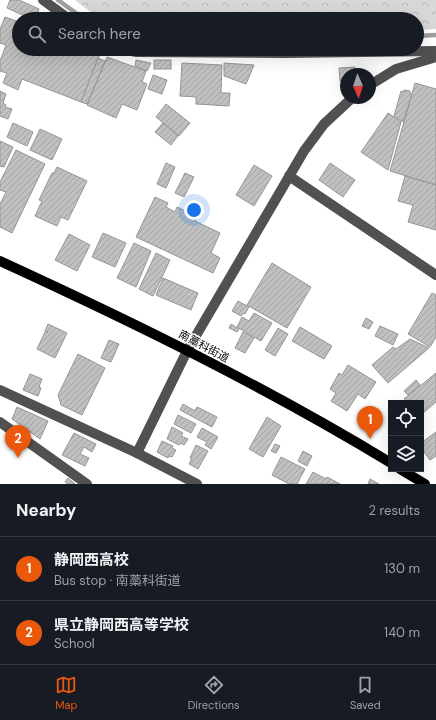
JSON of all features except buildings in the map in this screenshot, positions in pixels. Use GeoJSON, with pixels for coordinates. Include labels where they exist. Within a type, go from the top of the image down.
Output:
{"type":"FeatureCollection","features":[{"type":"Feature","properties":{"kind":"main road","name":"南藁科街道"},"geometry":{"type":"LineString","coordinates":[[0,261],[100,307],[187,351],[292,406],[388,461]]}},
{"type":"Feature","properties":{"kind":"main road"},"geometry":{"type":"LineString","coordinates":[[405,472],[425,484]]}},
{"type":"Feature","properties":{"kind":"street"},"geometry":{"type":"LineString","coordinates":[[43,0],[59,12]]}},
{"type":"Feature","properties":{"kind":"street"},"geometry":{"type":"LineString","coordinates":[[424,51],[436,51]]}},
{"type":"Feature","properties":{"kind":"street"},"geometry":{"type":"LineString","coordinates":[[376,81],[396,69],[436,57]]}},
{"type":"Feature","properties":{"kind":"street"},"geometry":{"type":"LineString","coordinates":[[137,453],[187,351],[289,176],[304,151],[324,124],[346,104]]}},
{"type":"Feature","properties":{"kind":"street"},"geometry":{"type":"LineString","coordinates":[[289,176],[436,275]]}},
{"type":"Feature","properties":{"kind":"street"},"geometry":{"type":"LineString","coordinates":[[0,390],[137,453],[197,484]]}},
{"type":"Feature","properties":{"kind":"street"},"geometry":{"type":"LineString","coordinates":[[0,422],[87,484]]}},
{"type":"Feature","properties":{"kind":"green space"},"geometry":{"type":"Polygon","coordinates":[[[75,0],[436,0],[436,29],[424,30],[424,12],[91,12],[75,0]]]}},
{"type":"Feature","properties":{"kind":"waterway"},"geometry":{"type":"LineString","coordinates":[[58,0],[74,12]]}},
{"type":"Feature","properties":{"kind":"waterway"},"geometry":{"type":"LineString","coordinates":[[424,36],[436,35]]}},
{"type":"Feature","properties":{"kind":"place","name":"静岡西高校"},"geometry":{"type":"Point","coordinates":[370,439]}},
{"type":"Feature","properties":{"kind":"place","name":"県立静岡西高等学校"},"geometry":{"type":"Point","coordinates":[18,458]}}]}
